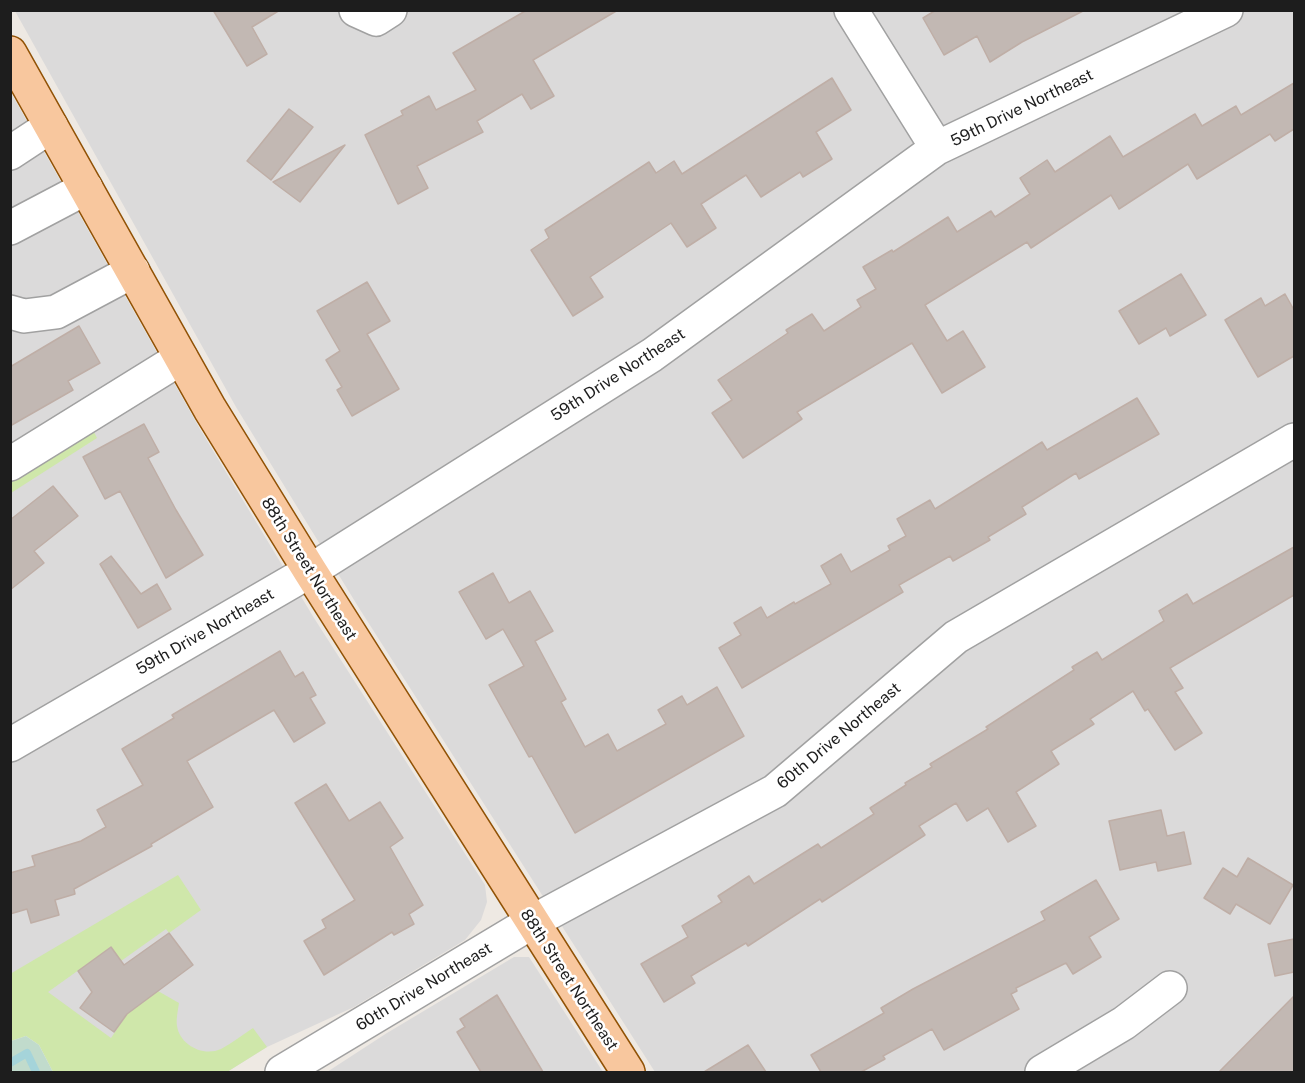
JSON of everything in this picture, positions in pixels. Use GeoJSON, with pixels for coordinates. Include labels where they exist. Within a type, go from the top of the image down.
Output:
{"type":"FeatureCollection","features":[{"type":"Feature","properties":{"kind":"main road","name":"88th Street Northeast"},"geometry":{"type":"LineString","coordinates":[[10,53],[210,409],[310,571],[628,1072]]}},
{"type":"Feature","properties":{"kind":"street"},"geometry":{"type":"LineString","coordinates":[[851,10],[937,148]]}},
{"type":"Feature","properties":{"kind":"street","name":"59th Drive Northeast"},"geometry":{"type":"LineString","coordinates":[[10,745],[310,571],[652,355],[937,148],[1226,10]]}},
{"type":"Feature","properties":{"kind":"street"},"geometry":{"type":"LineString","coordinates":[[10,153],[51,126]]}},
{"type":"Feature","properties":{"kind":"street"},"geometry":{"type":"LineString","coordinates":[[10,228],[86,188]]}},
{"type":"Feature","properties":{"kind":"street"},"geometry":{"type":"LineString","coordinates":[[10,312],[24,316],[56,312],[133,271]]}},
{"type":"Feature","properties":{"kind":"street"},"geometry":{"type":"LineString","coordinates":[[10,464],[181,358]]}},
{"type":"Feature","properties":{"kind":"street","name":"60th Drive Northeast"},"geometry":{"type":"LineString","coordinates":[[282,1072],[532,922],[775,791],[956,637],[1294,440]]}},
{"type":"Feature","properties":{"kind":"street"},"geometry":{"type":"LineString","coordinates":[[1042,1072],[1124,1023],[1170,987]]}},
{"type":"Feature","properties":{"kind":"shaded area"},"geometry":{"type":"Polygon","coordinates":[[[15,11],[1294,11],[1294,1072],[655,1072],[359,608],[236,407],[15,11]]]}},
{"type":"Feature","properties":{"kind":"shaded area"},"geometry":{"type":"Polygon","coordinates":[[[10,91],[200,429],[314,618],[485,885],[487,902],[481,920],[465,940],[354,1007],[267,1047],[227,1072],[103,1072],[11,1011],[10,91]]]}},
{"type":"Feature","properties":{"kind":"shaded area"},"geometry":{"type":"Polygon","coordinates":[[[514,957],[529,957],[603,1072],[327,1072],[387,1033],[514,957]]]}},
{"type":"Feature","properties":{"kind":"green space"},"geometry":{"type":"Polygon","coordinates":[[[93,430],[97,438],[11,493],[11,478],[93,430]]]}},
{"type":"Feature","properties":{"kind":"green space"},"geometry":{"type":"Polygon","coordinates":[[[178,875],[201,910],[169,933],[166,929],[121,961],[111,947],[48,992],[111,1038],[127,1014],[158,991],[179,1003],[177,1026],[179,1033],[193,1048],[207,1051],[221,1049],[253,1028],[267,1047],[227,1072],[53,1072],[39,1045],[26,1036],[11,1041],[10,974],[178,875]]]}},
{"type":"Feature","properties":{"kind":"green space"},"geometry":{"type":"Polygon","coordinates":[[[26,1036],[39,1045],[53,1072],[11,1072],[11,1041],[26,1036]]]}},
{"type":"Feature","properties":{"kind":"building"},"geometry":{"type":"Polygon","coordinates":[[[213,10],[280,10],[252,27],[267,54],[247,66],[213,10]]]}},
{"type":"Feature","properties":{"kind":"building"},"geometry":{"type":"Polygon","coordinates":[[[527,10],[618,10],[533,60],[554,96],[531,109],[522,94],[477,121],[483,132],[417,166],[428,188],[398,204],[365,135],[403,115],[401,111],[429,96],[436,110],[476,90],[453,53],[527,10]]]}},
{"type":"Feature","properties":{"kind":"building"},"geometry":{"type":"Polygon","coordinates":[[[936,10],[1085,10],[1022,42],[990,62],[977,36],[944,55],[923,18],[936,10]]]}},
{"type":"Feature","properties":{"kind":"building"},"geometry":{"type":"Polygon","coordinates":[[[832,78],[851,110],[816,132],[832,159],[803,177],[800,172],[761,197],[746,175],[701,204],[716,228],[687,247],[671,223],[590,277],[603,297],[573,316],[531,250],[549,238],[545,230],[649,162],[656,173],[674,161],[682,174],[832,78]]]}},
{"type":"Feature","properties":{"kind":"building"},"geometry":{"type":"Polygon","coordinates":[[[1294,83],[1294,129],[1275,141],[1270,134],[1197,179],[1188,164],[1119,209],[1111,195],[1031,248],[1027,242],[925,305],[947,341],[963,331],[985,367],[942,393],[912,343],[797,412],[802,419],[743,458],[712,413],[732,400],[718,380],[788,333],[786,330],[812,314],[824,331],[861,307],[857,300],[876,289],[863,267],[892,250],[893,252],[948,217],[957,232],[991,211],[995,217],[1030,194],[1020,178],[1047,160],[1055,172],[1110,136],[1123,157],[1195,114],[1202,126],[1236,106],[1241,115],[1294,83]]]}},
{"type":"Feature","properties":{"kind":"building"},"geometry":{"type":"Polygon","coordinates":[[[289,109],[313,127],[271,180],[247,161],[289,109]]]}},
{"type":"Feature","properties":{"kind":"building"},"geometry":{"type":"Polygon","coordinates":[[[345,145],[300,202],[273,182],[345,145]]]}},
{"type":"Feature","properties":{"kind":"building"},"geometry":{"type":"Polygon","coordinates":[[[1181,274],[1206,315],[1170,336],[1166,328],[1139,344],[1119,311],[1181,274]]]}},
{"type":"Feature","properties":{"kind":"building"},"geometry":{"type":"Polygon","coordinates":[[[367,282],[390,321],[367,334],[399,389],[352,416],[337,390],[342,387],[326,360],[340,351],[317,311],[367,282]]]}},
{"type":"Feature","properties":{"kind":"building"},"geometry":{"type":"Polygon","coordinates":[[[1285,294],[1294,310],[1294,356],[1258,377],[1225,320],[1261,298],[1265,306],[1285,294]]]}},
{"type":"Feature","properties":{"kind":"building"},"geometry":{"type":"Polygon","coordinates":[[[79,326],[100,363],[68,381],[73,390],[10,426],[10,367],[79,326]]]}},
{"type":"Feature","properties":{"kind":"building"},"geometry":{"type":"Polygon","coordinates":[[[1137,398],[1159,434],[1079,479],[1076,473],[1022,507],[1026,514],[988,537],[990,540],[953,561],[950,556],[899,585],[903,592],[742,688],[719,648],[741,635],[734,623],[761,607],[767,618],[831,584],[821,566],[841,554],[851,572],[890,550],[888,546],[906,536],[897,519],[930,500],[935,509],[1042,442],[1047,450],[1137,398]]]}},
{"type":"Feature","properties":{"kind":"building"},"geometry":{"type":"Polygon","coordinates":[[[144,424],[159,452],[148,458],[203,555],[166,578],[120,491],[105,499],[83,457],[144,424]]]}},
{"type":"Feature","properties":{"kind":"building"},"geometry":{"type":"Polygon","coordinates":[[[53,486],[78,516],[34,551],[44,563],[10,590],[10,520],[53,486]]]}},
{"type":"Feature","properties":{"kind":"building"},"geometry":{"type":"Polygon","coordinates":[[[1294,547],[1294,595],[1170,668],[1183,688],[1175,692],[1202,733],[1175,750],[1148,709],[1145,711],[1133,691],[1090,719],[1094,724],[1051,751],[1059,764],[1016,792],[1036,826],[1008,842],[988,808],[967,821],[956,803],[919,826],[925,835],[822,902],[820,899],[748,946],[746,943],[691,976],[695,983],[664,1002],[641,964],[688,937],[682,926],[722,902],[718,896],[749,876],[754,884],[818,844],[821,848],[874,814],[870,808],[932,767],[930,764],[988,729],[986,727],[1074,670],[1072,667],[1097,652],[1102,660],[1164,621],[1159,611],[1187,594],[1193,604],[1294,547]]]}},
{"type":"Feature","properties":{"kind":"building"},"geometry":{"type":"Polygon","coordinates":[[[111,556],[141,594],[157,584],[171,609],[138,628],[100,564],[111,556]]]}},
{"type":"Feature","properties":{"kind":"building"},"geometry":{"type":"Polygon","coordinates":[[[493,573],[509,603],[530,591],[553,631],[535,641],[566,699],[561,702],[585,747],[608,734],[617,751],[666,724],[658,710],[682,696],[687,705],[717,687],[744,736],[575,833],[489,685],[524,666],[503,629],[486,639],[459,592],[493,573]]]}},
{"type":"Feature","properties":{"kind":"building"},"geometry":{"type":"Polygon","coordinates":[[[280,651],[295,677],[303,672],[316,695],[310,698],[325,723],[294,742],[274,710],[187,761],[213,807],[151,844],[152,846],[74,889],[75,894],[55,900],[59,915],[31,923],[27,909],[10,914],[10,873],[35,866],[32,856],[81,841],[106,827],[97,810],[143,785],[122,749],[174,718],[172,715],[280,651]]]}},
{"type":"Feature","properties":{"kind":"building"},"geometry":{"type":"Polygon","coordinates":[[[326,784],[349,821],[380,802],[403,838],[390,847],[423,905],[409,914],[414,924],[394,935],[392,932],[324,975],[304,941],[326,928],[322,920],[355,900],[295,803],[326,784]]]}},
{"type":"Feature","properties":{"kind":"building"},"geometry":{"type":"Polygon","coordinates":[[[1161,810],[1167,836],[1184,832],[1191,864],[1158,871],[1156,862],[1120,870],[1109,821],[1161,810]]]}},
{"type":"Feature","properties":{"kind":"building"},"geometry":{"type":"Polygon","coordinates":[[[1248,858],[1293,885],[1270,924],[1236,904],[1230,914],[1204,898],[1223,868],[1237,877],[1248,858]]]}},
{"type":"Feature","properties":{"kind":"building"},"geometry":{"type":"Polygon","coordinates":[[[1096,880],[1119,919],[1089,937],[1101,957],[1073,974],[1066,963],[1016,988],[1017,991],[1011,994],[1019,1009],[944,1050],[932,1029],[883,1056],[885,1059],[861,1072],[821,1072],[811,1055],[884,1013],[881,1008],[913,989],[1045,920],[1041,912],[1096,880]]]}},
{"type":"Feature","properties":{"kind":"building"},"geometry":{"type":"Polygon","coordinates":[[[169,933],[193,965],[127,1014],[114,1032],[80,1008],[92,992],[78,971],[111,947],[124,965],[169,933]]]}},
{"type":"Feature","properties":{"kind":"building"},"geometry":{"type":"Polygon","coordinates":[[[1294,939],[1294,972],[1275,976],[1268,944],[1294,939]]]}},
{"type":"Feature","properties":{"kind":"building"},"geometry":{"type":"Polygon","coordinates":[[[497,995],[543,1072],[481,1072],[457,1032],[465,1027],[460,1019],[497,995]]]}},
{"type":"Feature","properties":{"kind":"building"},"geometry":{"type":"Polygon","coordinates":[[[1294,996],[1294,1072],[1219,1072],[1294,996]]]}},
{"type":"Feature","properties":{"kind":"building"},"geometry":{"type":"Polygon","coordinates":[[[748,1045],[766,1072],[704,1072],[748,1045]]]}},
{"type":"Feature","properties":{"kind":"waterway"},"geometry":{"type":"LineString","coordinates":[[10,1063],[27,1053],[36,1072]]}}]}
